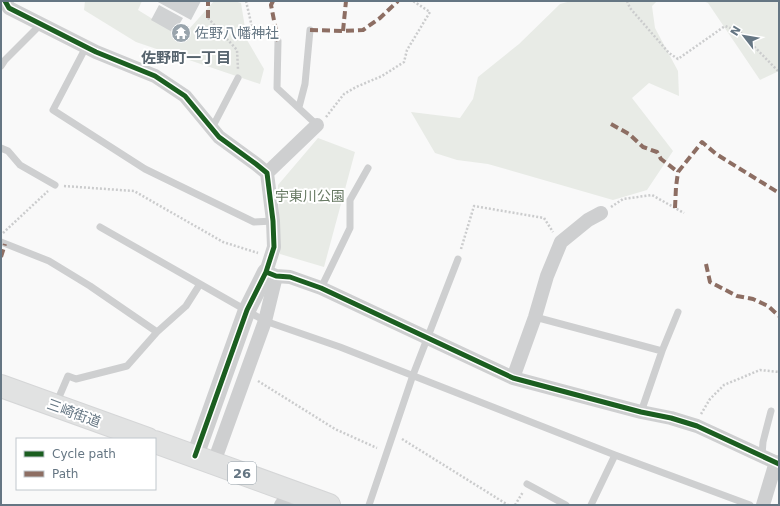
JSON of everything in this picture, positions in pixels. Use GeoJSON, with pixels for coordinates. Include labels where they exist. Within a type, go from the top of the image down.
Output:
{"type":"FeatureCollection","features":[{"type":"Feature","properties":{"kind":"main road","name":"三崎街道"},"geometry":{"type":"LineString","coordinates":[[1,386],[145,438]]}},
{"type":"Feature","properties":{"kind":"main road","name":"26"},"geometry":{"type":"LineString","coordinates":[[156,442],[205,459],[286,498],[328,505]]}},
{"type":"Feature","properties":{"kind":"street"},"geometry":{"type":"LineString","coordinates":[[5,1],[9,8],[86,47],[155,76],[185,96],[219,137],[267,173],[273,221],[274,247],[265,321],[246,374],[205,459]]}},
{"type":"Feature","properties":{"kind":"street"},"geometry":{"type":"LineString","coordinates":[[267,173],[316,125]]}},
{"type":"Feature","properties":{"kind":"street"},"geometry":{"type":"LineString","coordinates":[[513,378],[536,317],[547,276],[561,242],[588,220],[602,213]]}},
{"type":"Feature","properties":{"kind":"street"},"geometry":{"type":"LineString","coordinates":[[271,269],[321,288],[513,378],[697,426],[762,455],[778,463],[763,505]]}},
{"type":"Feature","properties":{"kind":"street"},"geometry":{"type":"LineString","coordinates":[[205,459],[247,310],[271,269]]}},
{"type":"Feature","properties":{"kind":"lane"},"geometry":{"type":"LineString","coordinates":[[1,66],[5,60],[41,24]]}},
{"type":"Feature","properties":{"kind":"lane"},"geometry":{"type":"LineString","coordinates":[[299,107],[305,84],[310,30]]}},
{"type":"Feature","properties":{"kind":"lane"},"geometry":{"type":"LineString","coordinates":[[278,41],[277,88],[299,107],[316,125]]}},
{"type":"Feature","properties":{"kind":"lane"},"geometry":{"type":"LineString","coordinates":[[86,47],[54,110],[145,169],[254,222],[273,221]]}},
{"type":"Feature","properties":{"kind":"lane"},"geometry":{"type":"LineString","coordinates":[[212,128],[238,78]]}},
{"type":"Feature","properties":{"kind":"lane"},"geometry":{"type":"LineString","coordinates":[[1,148],[8,151],[20,165],[55,185]]}},
{"type":"Feature","properties":{"kind":"lane"},"geometry":{"type":"LineString","coordinates":[[321,288],[350,228],[350,200],[368,168]]}},
{"type":"Feature","properties":{"kind":"lane"},"geometry":{"type":"LineString","coordinates":[[100,227],[265,321],[340,346],[615,455],[750,505]]}},
{"type":"Feature","properties":{"kind":"lane"},"geometry":{"type":"LineString","coordinates":[[1,242],[49,261],[90,286],[157,332]]}},
{"type":"Feature","properties":{"kind":"lane"},"geometry":{"type":"LineString","coordinates":[[369,505],[413,375],[458,259]]}},
{"type":"Feature","properties":{"kind":"lane"},"geometry":{"type":"LineString","coordinates":[[55,406],[68,376],[76,379],[127,366],[157,332],[186,306],[200,284]]}},
{"type":"Feature","properties":{"kind":"lane"},"geometry":{"type":"LineString","coordinates":[[641,412],[662,351],[678,312]]}},
{"type":"Feature","properties":{"kind":"lane"},"geometry":{"type":"LineString","coordinates":[[536,317],[662,351]]}},
{"type":"Feature","properties":{"kind":"lane"},"geometry":{"type":"LineString","coordinates":[[762,455],[763,442],[771,411]]}},
{"type":"Feature","properties":{"kind":"lane"},"geometry":{"type":"LineString","coordinates":[[591,505],[615,455]]}},
{"type":"Feature","properties":{"kind":"lane"},"geometry":{"type":"LineString","coordinates":[[527,484],[566,505]]}},
{"type":"Feature","properties":{"kind":"path"},"geometry":{"type":"LineString","coordinates":[[246,1],[252,27],[278,41]]}},
{"type":"Feature","properties":{"kind":"path"},"geometry":{"type":"LineString","coordinates":[[334,106],[344,94],[382,76],[404,62],[407,50],[430,12],[413,1]]}},
{"type":"Feature","properties":{"kind":"path"},"geometry":{"type":"LineString","coordinates":[[627,1],[630,8],[669,53],[678,59],[725,26],[740,32],[779,72]]}},
{"type":"Feature","properties":{"kind":"path"},"geometry":{"type":"LineString","coordinates":[[208,18],[237,50],[238,78]]}},
{"type":"Feature","properties":{"kind":"path"},"geometry":{"type":"LineString","coordinates":[[1,234],[55,185],[134,191],[271,269]]}},
{"type":"Feature","properties":{"kind":"path"},"geometry":{"type":"LineString","coordinates":[[602,213],[623,199],[652,195],[684,213]]}},
{"type":"Feature","properties":{"kind":"path"},"geometry":{"type":"LineString","coordinates":[[458,259],[474,206],[544,218],[561,242]]}},
{"type":"Feature","properties":{"kind":"path"},"geometry":{"type":"LineString","coordinates":[[697,426],[700,414],[710,399],[724,385],[760,370],[779,372]]}},
{"type":"Feature","properties":{"kind":"path"},"geometry":{"type":"LineString","coordinates":[[246,374],[336,429],[387,452]]}},
{"type":"Feature","properties":{"kind":"path"},"geometry":{"type":"LineString","coordinates":[[393,433],[508,505]]}},
{"type":"Feature","properties":{"kind":"green space","name":"佐野八幡神社"},"geometry":{"type":"Polygon","coordinates":[[[85,1],[142,1],[138,10],[182,37],[214,1],[234,1],[241,3],[247,40],[264,69],[260,84],[136,42],[84,10],[85,1]]]}},
{"type":"Feature","properties":{"kind":"green space"},"geometry":{"type":"Polygon","coordinates":[[[571,1],[657,1],[652,6],[655,28],[678,71],[679,96],[649,83],[632,98],[673,151],[647,190],[613,200],[488,164],[457,160],[435,153],[411,112],[460,118],[473,99],[478,77],[519,44],[560,4],[571,1]]]}},
{"type":"Feature","properties":{"kind":"green space"},"geometry":{"type":"Polygon","coordinates":[[[703,1],[779,1],[779,71],[760,80],[708,3],[703,1]]]}},
{"type":"Feature","properties":{"kind":"green space","name":"宇東川公園"},"geometry":{"type":"Polygon","coordinates":[[[318,138],[355,152],[324,267],[280,254],[278,185],[318,138]]]}},
{"type":"Feature","properties":{"kind":"building"},"geometry":{"type":"Polygon","coordinates":[[[156,1],[201,1],[191,20],[156,1]]]}},
{"type":"Feature","properties":{"kind":"building"},"geometry":{"type":"Polygon","coordinates":[[[159,5],[183,18],[174,33],[151,20],[159,5]]]}},
{"type":"Feature","properties":{"kind":"marked path"},"geometry":{"type":"LineString","coordinates":[[208,1],[208,18]]}},
{"type":"Feature","properties":{"kind":"marked path"},"geometry":{"type":"LineString","coordinates":[[273,1],[271,5],[278,41]]}},
{"type":"Feature","properties":{"kind":"marked path"},"geometry":{"type":"LineString","coordinates":[[343,31],[346,1]]}},
{"type":"Feature","properties":{"kind":"marked path"},"geometry":{"type":"LineString","coordinates":[[310,30],[363,30],[380,18],[398,1]]}},
{"type":"Feature","properties":{"kind":"marked path"},"geometry":{"type":"LineString","coordinates":[[611,124],[629,134],[643,147],[657,152],[661,159],[678,172]]}},
{"type":"Feature","properties":{"kind":"marked path"},"geometry":{"type":"LineString","coordinates":[[675,208],[678,172],[702,142],[716,154],[779,193]]}},
{"type":"Feature","properties":{"kind":"marked path"},"geometry":{"type":"LineString","coordinates":[[1,257],[5,244]]}},
{"type":"Feature","properties":{"kind":"marked path"},"geometry":{"type":"LineString","coordinates":[[706,264],[710,282],[737,296],[753,299],[768,306],[779,316]]}},
{"type":"Feature","properties":{"kind":"cycle path"},"geometry":{"type":"LineString","coordinates":[[5,1],[9,8],[96,52],[155,76],[185,96],[219,137],[267,173],[273,221],[274,247],[266,272],[247,310],[195,456]]}},
{"type":"Feature","properties":{"kind":"cycle path"},"geometry":{"type":"LineString","coordinates":[[266,272],[276,276],[290,277],[321,288],[513,378],[697,426],[779,464]]}},
{"type":"Feature","properties":{"kind":"place","name":"佐野八幡神社"},"geometry":{"type":"Point","coordinates":[181,33]}},
{"type":"Feature","properties":{"kind":"district","name":"佐野町一丁目"},"geometry":{"type":"Point","coordinates":[186,58]}}]}
